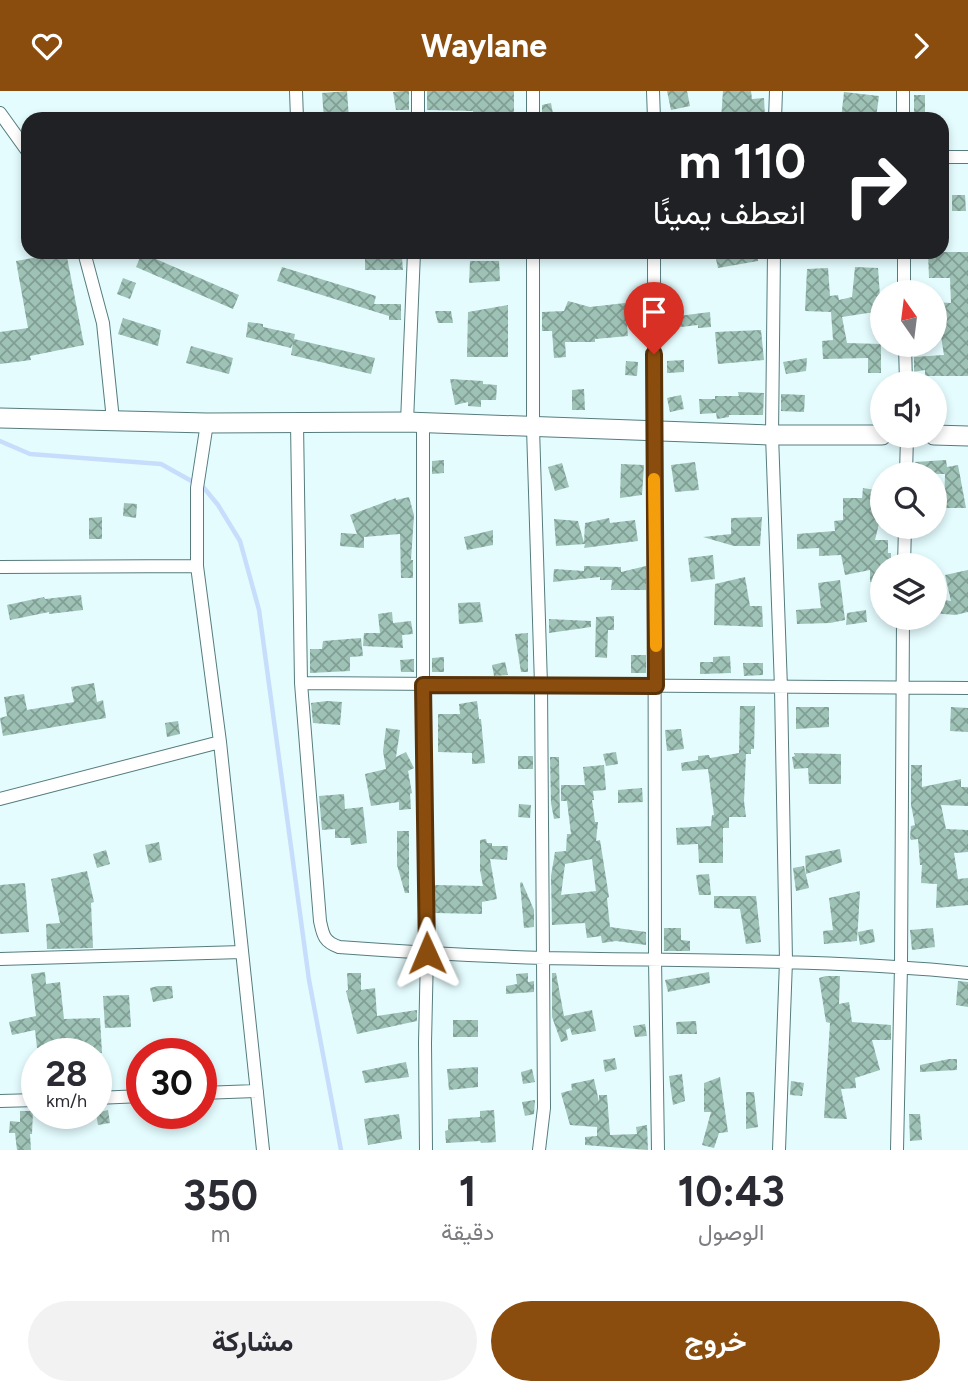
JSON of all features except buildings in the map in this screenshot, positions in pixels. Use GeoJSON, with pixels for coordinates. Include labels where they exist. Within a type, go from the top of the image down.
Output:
{"type":"FeatureCollection","features":[{"type":"Feature","properties":{"kind":"street"},"geometry":{"type":"LineString","coordinates":[[296,91],[297,112]]}},
{"type":"Feature","properties":{"kind":"street"},"geometry":{"type":"LineString","coordinates":[[418,91],[418,112]]}},
{"type":"Feature","properties":{"kind":"street"},"geometry":{"type":"LineString","coordinates":[[533,91],[533,112]]}},
{"type":"Feature","properties":{"kind":"street"},"geometry":{"type":"LineString","coordinates":[[653,91],[654,112]]}},
{"type":"Feature","properties":{"kind":"street"},"geometry":{"type":"LineString","coordinates":[[775,91],[775,112]]}},
{"type":"Feature","properties":{"kind":"street"},"geometry":{"type":"LineString","coordinates":[[903,91],[903,112]]}},
{"type":"Feature","properties":{"kind":"street"},"geometry":{"type":"LineString","coordinates":[[0,113],[21,142]]}},
{"type":"Feature","properties":{"kind":"street"},"geometry":{"type":"LineString","coordinates":[[949,157],[968,157]]}},
{"type":"Feature","properties":{"kind":"street"},"geometry":{"type":"LineString","coordinates":[[86,259],[103,323],[113,420]]}},
{"type":"Feature","properties":{"kind":"street"},"geometry":{"type":"LineString","coordinates":[[414,259],[415,423],[427,953],[426,1150]]}},
{"type":"Feature","properties":{"kind":"street"},"geometry":{"type":"LineString","coordinates":[[533,259],[533,428],[541,685],[543,958],[544,1108],[539,1150]]}},
{"type":"Feature","properties":{"kind":"street"},"geometry":{"type":"LineString","coordinates":[[654,259],[655,959],[658,1150]]}},
{"type":"Feature","properties":{"kind":"street"},"geometry":{"type":"LineString","coordinates":[[774,259],[772,435],[781,688],[786,961],[779,1150]]}},
{"type":"Feature","properties":{"kind":"street"},"geometry":{"type":"LineString","coordinates":[[904,259],[904,280]]}},
{"type":"Feature","properties":{"kind":"street"},"geometry":{"type":"LineString","coordinates":[[5,418],[207,423],[415,423],[772,435],[870,435]]}},
{"type":"Feature","properties":{"kind":"street"},"geometry":{"type":"LineString","coordinates":[[207,423],[197,488],[197,566],[220,742],[264,1150]]}},
{"type":"Feature","properties":{"kind":"street"},"geometry":{"type":"LineString","coordinates":[[297,423],[301,683],[323,935],[327,943],[339,947],[427,953],[543,958],[786,961],[968,972]]}},
{"type":"Feature","properties":{"kind":"street"},"geometry":{"type":"LineString","coordinates":[[947,435],[968,436]]}},
{"type":"Feature","properties":{"kind":"street"},"geometry":{"type":"LineString","coordinates":[[0,567],[197,566]]}},
{"type":"Feature","properties":{"kind":"street"},"geometry":{"type":"LineString","coordinates":[[897,1150],[901,966],[902,630]]}},
{"type":"Feature","properties":{"kind":"street"},"geometry":{"type":"LineString","coordinates":[[301,683],[968,688]]}},
{"type":"Feature","properties":{"kind":"street"},"geometry":{"type":"LineString","coordinates":[[0,799],[220,742]]}},
{"type":"Feature","properties":{"kind":"street"},"geometry":{"type":"LineString","coordinates":[[0,959],[242,952]]}},
{"type":"Feature","properties":{"kind":"street"},"geometry":{"type":"LineString","coordinates":[[217,1092],[257,1091]]}},
{"type":"Feature","properties":{"kind":"street"},"geometry":{"type":"LineString","coordinates":[[0,1101],[21,1100]]}},
{"type":"Feature","properties":{"kind":"waterway"},"geometry":{"type":"LineString","coordinates":[[0,441],[30,454],[161,464],[204,488],[240,541],[259,610],[309,980],[341,1150]]}},
{"type":"Feature","properties":{"kind":"slow traffic"},"geometry":{"type":"LineString","coordinates":[[654,479],[656,646]]}},
{"type":"Feature","properties":{"kind":"route"},"geometry":{"type":"LineString","coordinates":[[427,953],[423,685],[656,686],[654,354]]}}]}
